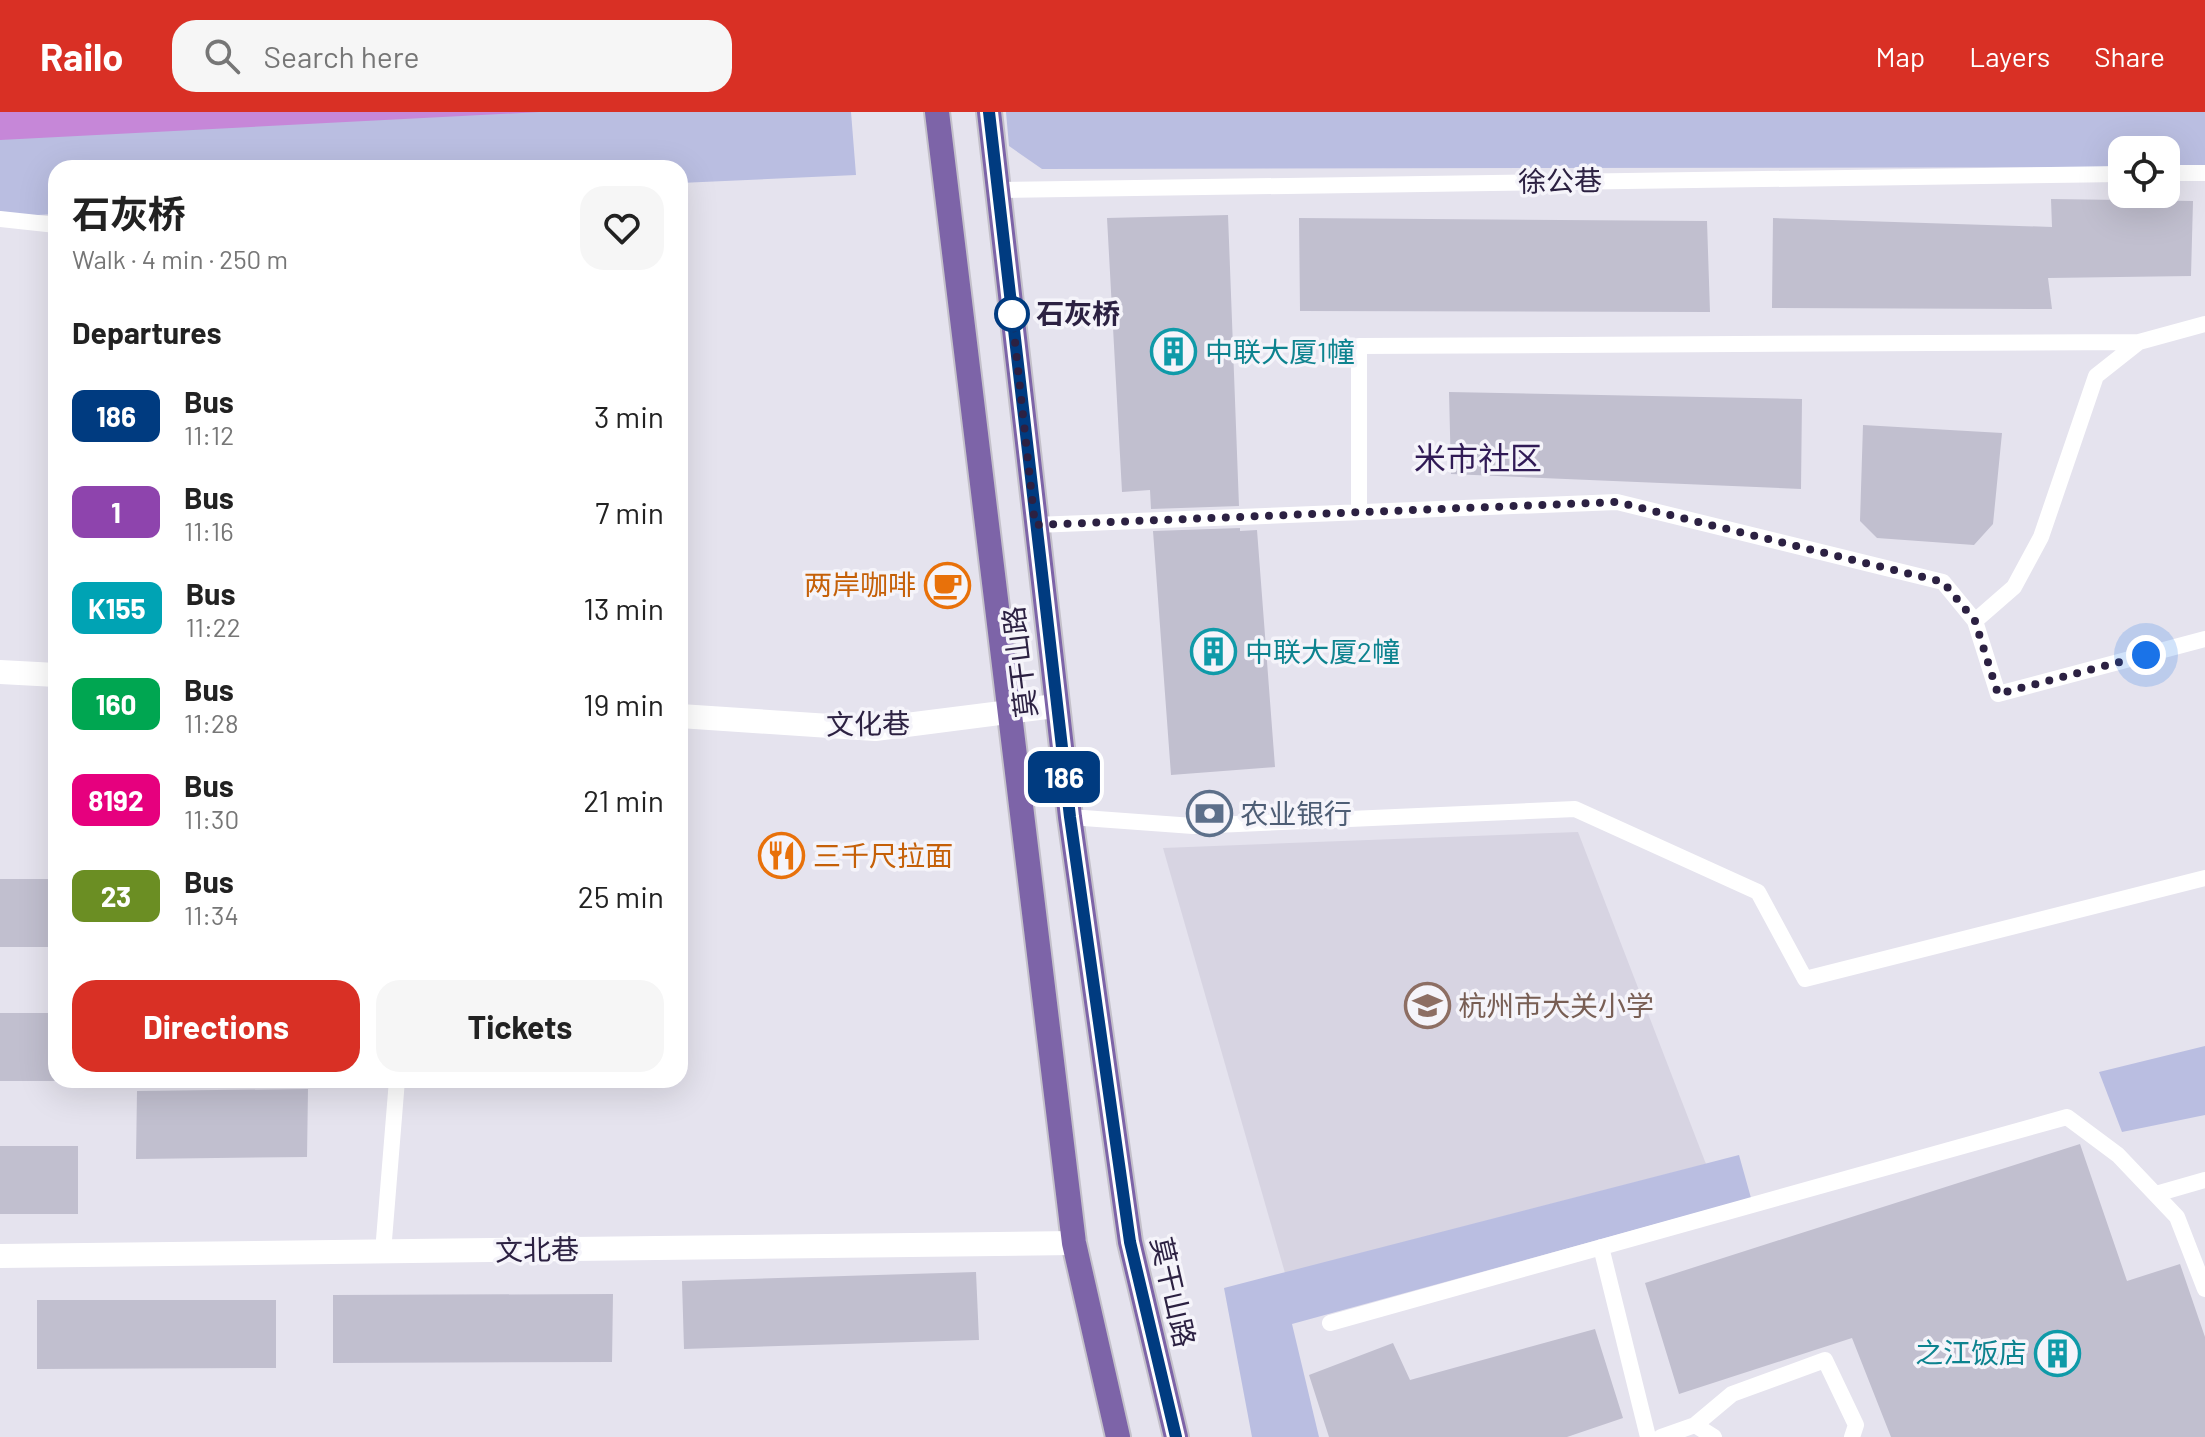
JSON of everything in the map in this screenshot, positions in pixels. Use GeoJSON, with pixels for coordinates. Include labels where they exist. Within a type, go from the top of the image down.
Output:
{"type":"FeatureCollection","features":[{"type":"Feature","properties":{"kind":"main road","name":"莫干山路"},"geometry":{"type":"LineString","coordinates":[[937,112],[1074,1243],[1118,1437]]}},
{"type":"Feature","properties":{"kind":"main road","name":"莫干山路"},"geometry":{"type":"LineString","coordinates":[[989,112],[1070,817],[1130,1242],[1176,1437]]}},
{"type":"Feature","properties":{"kind":"street"},"geometry":{"type":"LineString","coordinates":[[0,672],[48,675]]}},
{"type":"Feature","properties":{"kind":"street","name":"文化巷"},"geometry":{"type":"LineString","coordinates":[[688,717],[875,729],[1055,706]]}},
{"type":"Feature","properties":{"kind":"street","name":"文北巷"},"geometry":{"type":"LineString","coordinates":[[0,1256],[1074,1243]]}},
{"type":"Feature","properties":{"kind":"lane"},"geometry":{"type":"LineString","coordinates":[[2180,173],[2205,173]]}},
{"type":"Feature","properties":{"kind":"lane","name":"徐公巷"},"geometry":{"type":"LineString","coordinates":[[997,183],[2108,174]]}},
{"type":"Feature","properties":{"kind":"lane"},"geometry":{"type":"LineString","coordinates":[[0,219],[48,224]]}},
{"type":"Feature","properties":{"kind":"lane"},"geometry":{"type":"LineString","coordinates":[[1359,510],[1359,346],[2139,342],[2205,324]]}},
{"type":"Feature","properties":{"kind":"lane"},"geometry":{"type":"LineString","coordinates":[[1975,621],[2014,587],[2041,537],[2096,376],[2139,342]]}},
{"type":"Feature","properties":{"kind":"lane"},"geometry":{"type":"LineString","coordinates":[[1035,525],[1617,502],[1943,582],[1975,621],[1998,694],[2205,639]]}},
{"type":"Feature","properties":{"kind":"lane"},"geometry":{"type":"LineString","coordinates":[[1070,817],[1193,826],[1575,809],[1758,892],[1805,979],[2205,878]]}},
{"type":"Feature","properties":{"kind":"lane"},"geometry":{"type":"LineString","coordinates":[[383,1252],[396,1088]]}},
{"type":"Feature","properties":{"kind":"lane"},"geometry":{"type":"LineString","coordinates":[[1330,1323],[2067,1117],[2118,1155],[2177,1217],[2205,1289]]}},
{"type":"Feature","properties":{"kind":"lane"},"geometry":{"type":"LineString","coordinates":[[2156,1194],[2205,1180]]}},
{"type":"Feature","properties":{"kind":"lane"},"geometry":{"type":"LineString","coordinates":[[1601,1247],[1648,1437]]}},
{"type":"Feature","properties":{"kind":"lane"},"geometry":{"type":"LineString","coordinates":[[1661,1437],[1695,1425],[1732,1394],[1825,1360],[1856,1425],[1852,1437]]}},
{"type":"Feature","properties":{"kind":"lane"},"geometry":{"type":"LineString","coordinates":[[1695,1425],[1714,1437]]}},
{"type":"Feature","properties":{"kind":"shaded area"},"geometry":{"type":"Polygon","coordinates":[[[0,112],[851,112],[856,175],[688,183],[688,160],[48,160],[48,214],[0,217],[0,112]]]}},
{"type":"Feature","properties":{"kind":"shaded area"},"geometry":{"type":"Polygon","coordinates":[[[0,112],[540,112],[0,140],[0,112]]]}},
{"type":"Feature","properties":{"kind":"shaded area"},"geometry":{"type":"Polygon","coordinates":[[[1006,112],[2205,112],[2205,167],[2180,167],[2180,136],[2108,136],[2108,167],[1042,169],[1009,146],[1006,112]]]}},
{"type":"Feature","properties":{"kind":"shaded area","name":"杭州市大关小学"},"geometry":{"type":"Polygon","coordinates":[[[1578,832],[1706,1164],[1285,1273],[1163,848],[1578,832]]]}},
{"type":"Feature","properties":{"kind":"shaded area"},"geometry":{"type":"Polygon","coordinates":[[[2205,1046],[2205,1115],[2122,1132],[2099,1072],[2205,1046]]]}},
{"type":"Feature","properties":{"kind":"shaded area"},"geometry":{"type":"Polygon","coordinates":[[[1739,1155],[1751,1198],[1292,1324],[1319,1437],[1252,1437],[1224,1288],[1739,1155]]]}},
{"type":"Feature","properties":{"kind":"building"},"geometry":{"type":"Polygon","coordinates":[[[2051,199],[2108,200],[2108,208],[2180,208],[2180,201],[2193,201],[2191,276],[2048,278],[2052,309],[1772,308],[1773,218],[2052,227],[2051,199]]]}},
{"type":"Feature","properties":{"kind":"building","name":"中联大厦1幢"},"geometry":{"type":"Polygon","coordinates":[[[1228,215],[1239,506],[1151,509],[1150,490],[1122,492],[1107,218],[1228,215]]]}},
{"type":"Feature","properties":{"kind":"building"},"geometry":{"type":"Polygon","coordinates":[[[1299,218],[1707,221],[1710,312],[1300,311],[1299,218]]]}},
{"type":"Feature","properties":{"kind":"building"},"geometry":{"type":"Polygon","coordinates":[[[1449,392],[1802,399],[1801,489],[1451,474],[1449,392]]]}},
{"type":"Feature","properties":{"kind":"building"},"geometry":{"type":"Polygon","coordinates":[[[1863,425],[2002,433],[1993,524],[1974,545],[1877,538],[1860,521],[1863,425]]]}},
{"type":"Feature","properties":{"kind":"building","name":"中联大厦2幢"},"geometry":{"type":"Polygon","coordinates":[[[1240,528],[1240,531],[1257,530],[1275,767],[1171,775],[1153,531],[1240,528]]]}},
{"type":"Feature","properties":{"kind":"building"},"geometry":{"type":"Polygon","coordinates":[[[0,879],[48,879],[48,947],[0,947],[0,879]]]}},
{"type":"Feature","properties":{"kind":"building"},"geometry":{"type":"Polygon","coordinates":[[[0,1013],[48,1013],[48,1081],[0,1081],[0,1013]]]}},
{"type":"Feature","properties":{"kind":"building"},"geometry":{"type":"Polygon","coordinates":[[[308,1089],[307,1157],[136,1159],[137,1091],[308,1089]]]}},
{"type":"Feature","properties":{"kind":"building"},"geometry":{"type":"Polygon","coordinates":[[[2080,1144],[2127,1281],[2180,1264],[2205,1337],[2205,1437],[1891,1437],[1852,1338],[1679,1394],[1645,1283],[2080,1144]]]}},
{"type":"Feature","properties":{"kind":"building"},"geometry":{"type":"Polygon","coordinates":[[[0,1146],[78,1146],[78,1214],[0,1214],[0,1146]]]}},
{"type":"Feature","properties":{"kind":"building"},"geometry":{"type":"Polygon","coordinates":[[[976,1272],[979,1340],[684,1349],[682,1281],[976,1272]]]}},
{"type":"Feature","properties":{"kind":"building"},"geometry":{"type":"Polygon","coordinates":[[[613,1294],[612,1362],[333,1363],[333,1295],[613,1294]]]}},
{"type":"Feature","properties":{"kind":"building"},"geometry":{"type":"Polygon","coordinates":[[[37,1300],[276,1300],[276,1368],[37,1369],[37,1300]]]}},
{"type":"Feature","properties":{"kind":"building"},"geometry":{"type":"Polygon","coordinates":[[[1595,1329],[1623,1418],[1567,1437],[1329,1437],[1309,1375],[1393,1343],[1410,1380],[1595,1329]]]}},
{"type":"Feature","properties":{"kind":"bus line","name":"186"},"geometry":{"type":"LineString","coordinates":[[989,112],[1070,817],[1130,1242],[1176,1437]]}},
{"type":"Feature","properties":{"kind":"place","name":"石灰桥"},"geometry":{"type":"Point","coordinates":[1012,314]}},
{"type":"Feature","properties":{"kind":"place","name":"中联大厦1幢"},"geometry":{"type":"Point","coordinates":[1174,352]}},
{"type":"Feature","properties":{"kind":"place","name":"两岸咖啡"},"geometry":{"type":"Point","coordinates":[947,585]}},
{"type":"Feature","properties":{"kind":"place","name":"中联大厦2幢"},"geometry":{"type":"Point","coordinates":[1214,652]}},
{"type":"Feature","properties":{"kind":"place","name":"农业银行"},"geometry":{"type":"Point","coordinates":[1209,814]}},
{"type":"Feature","properties":{"kind":"place","name":"三千尺拉面"},"geometry":{"type":"Point","coordinates":[782,856]}},
{"type":"Feature","properties":{"kind":"place","name":"杭州市大关小学"},"geometry":{"type":"Point","coordinates":[1427,1006]}},
{"type":"Feature","properties":{"kind":"place","name":"之江饭店"},"geometry":{"type":"Point","coordinates":[2058,1353]}},
{"type":"Feature","properties":{"kind":"district","name":"米市社区"},"geometry":{"type":"Point","coordinates":[1478,459]}},
{"type":"Feature","properties":{"kind":"route"},"geometry":{"type":"LineString","coordinates":[[1012,314],[1035,525],[1617,502],[1943,582],[1975,621],[1998,694],[2146,655]]}}]}
